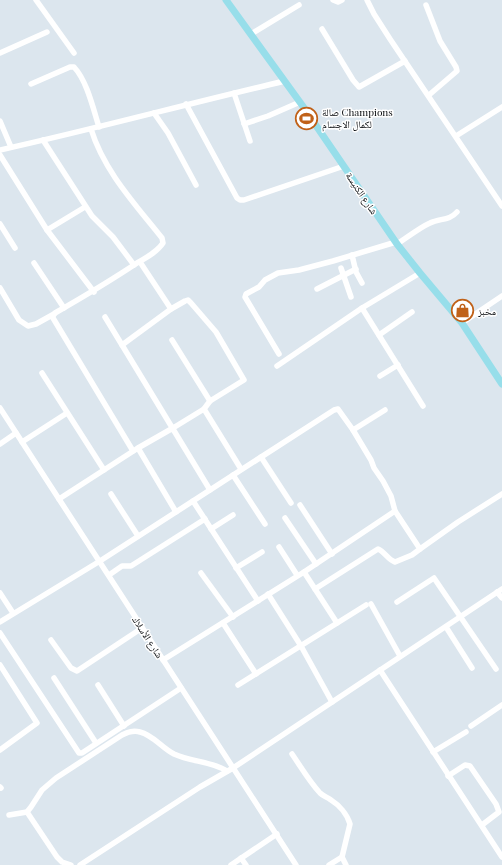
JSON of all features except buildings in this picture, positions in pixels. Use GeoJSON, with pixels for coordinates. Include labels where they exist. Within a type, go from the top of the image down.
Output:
{"type":"FeatureCollection","features":[{"type":"Feature","properties":{"kind":"main road","name":"شارع الكنيسة"},"geometry":{"type":"LineString","coordinates":[[226,0],[285,80],[397,243],[462,323],[502,384]]}},
{"type":"Feature","properties":{"kind":"street"},"geometry":{"type":"LineString","coordinates":[[36,0],[74,53]]}},
{"type":"Feature","properties":{"kind":"street"},"geometry":{"type":"LineString","coordinates":[[333,0],[338,2],[342,0]]}},
{"type":"Feature","properties":{"kind":"street"},"geometry":{"type":"LineString","coordinates":[[375,0],[368,2],[374,14],[501,202]]}},
{"type":"Feature","properties":{"kind":"street"},"geometry":{"type":"LineString","coordinates":[[252,34],[300,5]]}},
{"type":"Feature","properties":{"kind":"street"},"geometry":{"type":"LineString","coordinates":[[426,5],[440,41],[457,71],[428,95]]}},
{"type":"Feature","properties":{"kind":"street"},"geometry":{"type":"LineString","coordinates":[[322,29],[359,87],[405,61]]}},
{"type":"Feature","properties":{"kind":"street"},"geometry":{"type":"LineString","coordinates":[[0,52],[48,32]]}},
{"type":"Feature","properties":{"kind":"street"},"geometry":{"type":"LineString","coordinates":[[31,84],[70,67],[74,67],[80,74],[99,127]]}},
{"type":"Feature","properties":{"kind":"street"},"geometry":{"type":"LineString","coordinates":[[0,150],[91,129],[285,80]]}},
{"type":"Feature","properties":{"kind":"street"},"geometry":{"type":"LineString","coordinates":[[234,93],[250,141]]}},
{"type":"Feature","properties":{"kind":"street"},"geometry":{"type":"LineString","coordinates":[[244,124],[268,116],[300,102]]}},
{"type":"Feature","properties":{"kind":"street"},"geometry":{"type":"LineString","coordinates":[[186,104],[237,198],[240,200],[244,200],[344,166]]}},
{"type":"Feature","properties":{"kind":"street"},"geometry":{"type":"LineString","coordinates":[[456,136],[502,107]]}},
{"type":"Feature","properties":{"kind":"street"},"geometry":{"type":"LineString","coordinates":[[154,112],[168,133],[196,185]]}},
{"type":"Feature","properties":{"kind":"street"},"geometry":{"type":"LineString","coordinates":[[0,121],[11,147]]}},
{"type":"Feature","properties":{"kind":"street"},"geometry":{"type":"LineString","coordinates":[[0,288],[19,320],[30,326],[94,292],[140,262],[164,243],[162,238],[108,168],[96,145],[91,129]]}},
{"type":"Feature","properties":{"kind":"street"},"geometry":{"type":"LineString","coordinates":[[43,140],[85,207],[99,224],[113,237],[134,265]]}},
{"type":"Feature","properties":{"kind":"street"},"geometry":{"type":"LineString","coordinates":[[0,156],[47,230],[94,292]]}},
{"type":"Feature","properties":{"kind":"street"},"geometry":{"type":"LineString","coordinates":[[47,230],[85,207]]}},
{"type":"Feature","properties":{"kind":"street"},"geometry":{"type":"LineString","coordinates":[[279,354],[245,297],[246,294],[259,287],[265,280],[278,273],[299,270],[397,243],[430,223],[446,220],[457,212]]}},
{"type":"Feature","properties":{"kind":"street"},"geometry":{"type":"LineString","coordinates":[[0,224],[15,248]]}},
{"type":"Feature","properties":{"kind":"street"},"geometry":{"type":"LineString","coordinates":[[352,256],[362,283]]}},
{"type":"Feature","properties":{"kind":"street"},"geometry":{"type":"LineString","coordinates":[[34,262],[64,308]]}},
{"type":"Feature","properties":{"kind":"street"},"geometry":{"type":"LineString","coordinates":[[140,262],[171,309]]}},
{"type":"Feature","properties":{"kind":"street"},"geometry":{"type":"LineString","coordinates":[[341,268],[351,297]]}},
{"type":"Feature","properties":{"kind":"street"},"geometry":{"type":"LineString","coordinates":[[317,289],[356,269]]}},
{"type":"Feature","properties":{"kind":"street"},"geometry":{"type":"LineString","coordinates":[[277,366],[362,308],[420,273]]}},
{"type":"Feature","properties":{"kind":"street"},"geometry":{"type":"LineString","coordinates":[[462,323],[502,296]]}},
{"type":"Feature","properties":{"kind":"street"},"geometry":{"type":"LineString","coordinates":[[59,499],[136,449],[204,409],[210,402],[244,380],[216,332],[188,300],[185,300],[171,309],[122,345]]}},
{"type":"Feature","properties":{"kind":"street"},"geometry":{"type":"LineString","coordinates":[[362,308],[423,406]]}},
{"type":"Feature","properties":{"kind":"street"},"geometry":{"type":"LineString","coordinates":[[379,335],[412,312]]}},
{"type":"Feature","properties":{"kind":"street"},"geometry":{"type":"LineString","coordinates":[[55,313],[53,318],[176,512]]}},
{"type":"Feature","properties":{"kind":"street"},"geometry":{"type":"LineString","coordinates":[[105,317],[210,490]]}},
{"type":"Feature","properties":{"kind":"street"},"geometry":{"type":"LineString","coordinates":[[172,340],[210,402]]}},
{"type":"Feature","properties":{"kind":"street"},"geometry":{"type":"LineString","coordinates":[[380,376],[398,364]]}},
{"type":"Feature","properties":{"kind":"street"},"geometry":{"type":"LineString","coordinates":[[42,373],[104,470]]}},
{"type":"Feature","properties":{"kind":"street","name":"شارع الأسلاك"},"geometry":{"type":"LineString","coordinates":[[0,408],[296,865]]}},
{"type":"Feature","properties":{"kind":"street"},"geometry":{"type":"LineString","coordinates":[[204,409],[241,470]]}},
{"type":"Feature","properties":{"kind":"street"},"geometry":{"type":"LineString","coordinates":[[0,622],[100,561],[261,456],[334,410],[338,409],[353,430],[391,496],[394,511],[420,549]]}},
{"type":"Feature","properties":{"kind":"street"},"geometry":{"type":"LineString","coordinates":[[353,430],[385,410]]}},
{"type":"Feature","properties":{"kind":"street"},"geometry":{"type":"LineString","coordinates":[[22,442],[67,413]]}},
{"type":"Feature","properties":{"kind":"street"},"geometry":{"type":"LineString","coordinates":[[0,444],[16,433]]}},
{"type":"Feature","properties":{"kind":"street"},"geometry":{"type":"LineString","coordinates":[[261,456],[291,503]]}},
{"type":"Feature","properties":{"kind":"street"},"geometry":{"type":"LineString","coordinates":[[233,475],[264,524]]}},
{"type":"Feature","properties":{"kind":"street"},"geometry":{"type":"LineString","coordinates":[[111,494],[138,536]]}},
{"type":"Feature","properties":{"kind":"street"},"geometry":{"type":"LineString","coordinates":[[315,589],[378,550],[391,561],[395,562],[412,555],[458,522],[502,494]]}},
{"type":"Feature","properties":{"kind":"street"},"geometry":{"type":"LineString","coordinates":[[193,501],[258,601]]}},
{"type":"Feature","properties":{"kind":"street"},"geometry":{"type":"LineString","coordinates":[[300,505],[332,554]]}},
{"type":"Feature","properties":{"kind":"street"},"geometry":{"type":"LineString","coordinates":[[163,660],[234,617],[297,575],[332,554],[394,511]]}},
{"type":"Feature","properties":{"kind":"street"},"geometry":{"type":"LineString","coordinates":[[211,529],[234,515]]}},
{"type":"Feature","properties":{"kind":"street"},"geometry":{"type":"LineString","coordinates":[[285,518],[316,564]]}},
{"type":"Feature","properties":{"kind":"street"},"geometry":{"type":"LineString","coordinates":[[109,575],[122,566],[131,566],[205,519]]}},
{"type":"Feature","properties":{"kind":"street"},"geometry":{"type":"LineString","coordinates":[[279,547],[297,575]]}},
{"type":"Feature","properties":{"kind":"street"},"geometry":{"type":"LineString","coordinates":[[236,568],[262,552]]}},
{"type":"Feature","properties":{"kind":"street"},"geometry":{"type":"LineString","coordinates":[[304,572],[337,623]]}},
{"type":"Feature","properties":{"kind":"street"},"geometry":{"type":"LineString","coordinates":[[201,573],[234,617]]}},
{"type":"Feature","properties":{"kind":"street"},"geometry":{"type":"LineString","coordinates":[[397,602],[434,578],[496,669]]}},
{"type":"Feature","properties":{"kind":"street"},"geometry":{"type":"LineString","coordinates":[[80,865],[233,768],[500,590],[502,598]]}},
{"type":"Feature","properties":{"kind":"street"},"geometry":{"type":"LineString","coordinates":[[0,593],[13,613]]}},
{"type":"Feature","properties":{"kind":"street"},"geometry":{"type":"LineString","coordinates":[[268,594],[301,646],[332,702]]}},
{"type":"Feature","properties":{"kind":"street"},"geometry":{"type":"LineString","coordinates":[[238,685],[337,623],[369,605],[400,656]]}},
{"type":"Feature","properties":{"kind":"street"},"geometry":{"type":"LineString","coordinates":[[223,623],[256,674]]}},
{"type":"Feature","properties":{"kind":"street"},"geometry":{"type":"LineString","coordinates":[[446,627],[472,668]]}},
{"type":"Feature","properties":{"kind":"street"},"geometry":{"type":"LineString","coordinates":[[51,640],[71,668],[77,671],[142,628]]}},
{"type":"Feature","properties":{"kind":"street"},"geometry":{"type":"LineString","coordinates":[[0,633],[79,753],[82,753],[182,688]]}},
{"type":"Feature","properties":{"kind":"street"},"geometry":{"type":"LineString","coordinates":[[0,665],[37,723],[0,750]]}},
{"type":"Feature","properties":{"kind":"street"},"geometry":{"type":"LineString","coordinates":[[380,670],[448,776],[500,850],[502,857]]}},
{"type":"Feature","properties":{"kind":"street"},"geometry":{"type":"LineString","coordinates":[[54,678],[96,743]]}},
{"type":"Feature","properties":{"kind":"street"},"geometry":{"type":"LineString","coordinates":[[98,685],[124,726]]}},
{"type":"Feature","properties":{"kind":"street"},"geometry":{"type":"LineString","coordinates":[[471,726],[502,705]]}},
{"type":"Feature","properties":{"kind":"street"},"geometry":{"type":"LineString","coordinates":[[9,815],[27,812],[42,790],[56,778],[130,731],[142,732],[173,754],[188,760],[213,764],[227,771]]}},
{"type":"Feature","properties":{"kind":"street"},"geometry":{"type":"LineString","coordinates":[[433,752],[466,732]]}},
{"type":"Feature","properties":{"kind":"street"},"geometry":{"type":"LineString","coordinates":[[292,754],[312,784],[322,795],[341,808],[349,820],[350,824],[342,857],[346,865]]}},
{"type":"Feature","properties":{"kind":"street"},"geometry":{"type":"LineString","coordinates":[[448,776],[467,765],[470,766],[496,804],[499,812],[482,825]]}},
{"type":"Feature","properties":{"kind":"street"},"geometry":{"type":"LineString","coordinates":[[27,812],[57,857],[62,862],[71,865]]}},
{"type":"Feature","properties":{"kind":"street"},"geometry":{"type":"LineString","coordinates":[[231,865],[277,834]]}},
{"type":"Feature","properties":{"kind":"street"},"geometry":{"type":"LineString","coordinates":[[329,865],[342,857]]}},
{"type":"Feature","properties":{"kind":"street"},"geometry":{"type":"LineString","coordinates":[[241,858],[246,865]]}},
{"type":"Feature","properties":{"kind":"place","name":"صالة Champions لكمال الاجسام"},"geometry":{"type":"Point","coordinates":[306,118]}},
{"type":"Feature","properties":{"kind":"place","name":"مخبز"},"geometry":{"type":"Point","coordinates":[463,311]}}]}
